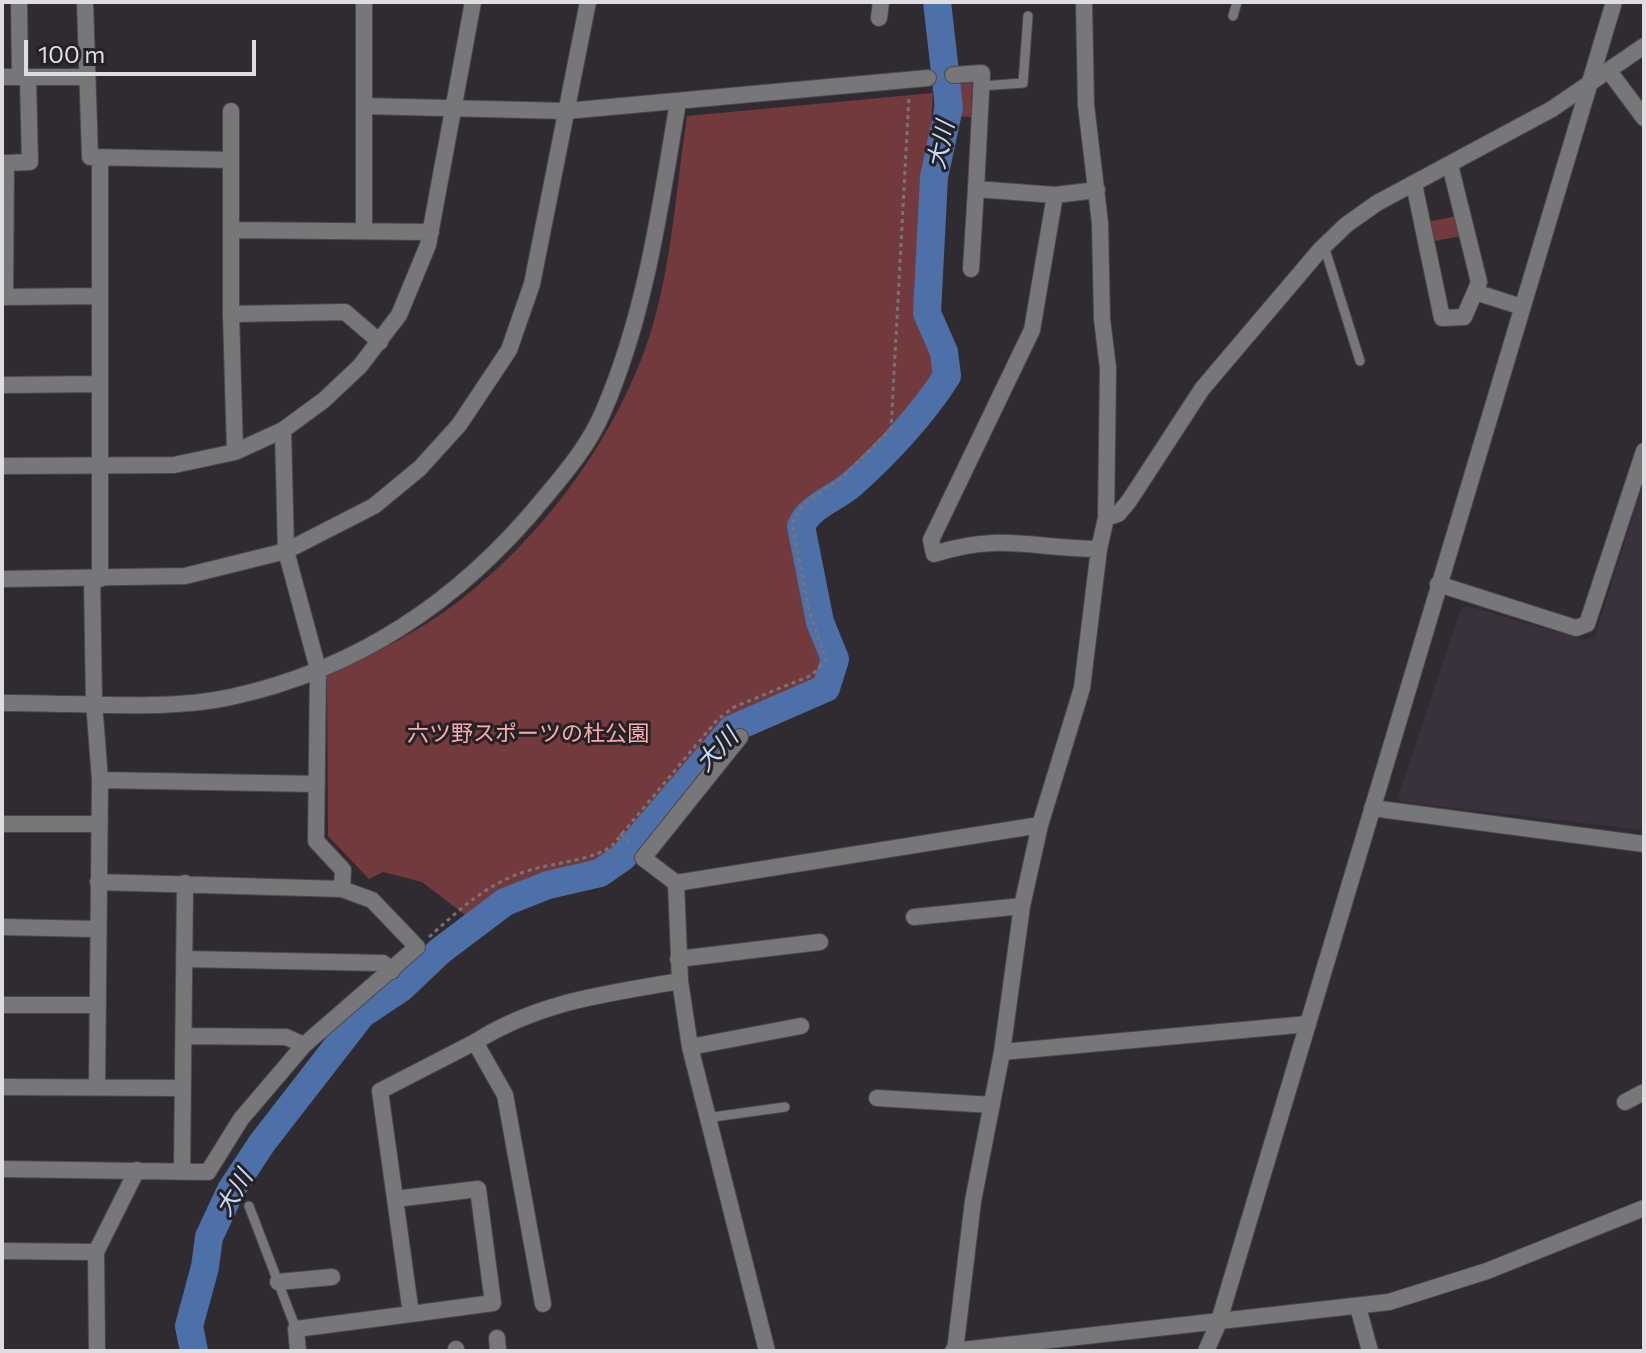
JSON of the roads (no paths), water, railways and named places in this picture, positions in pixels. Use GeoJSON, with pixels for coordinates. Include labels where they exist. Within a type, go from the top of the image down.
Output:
{"type":"FeatureCollection","features":[{"type":"Feature","properties":{"kind":"street"},"geometry":{"type":"LineString","coordinates":[[19,2],[30,162],[6,163],[4,297],[99,296]]}},
{"type":"Feature","properties":{"kind":"street"},"geometry":{"type":"LineString","coordinates":[[85,2],[85,77],[90,157],[100,160],[231,160]]}},
{"type":"Feature","properties":{"kind":"street"},"geometry":{"type":"LineString","coordinates":[[364,2],[364,229]]}},
{"type":"Feature","properties":{"kind":"street"},"geometry":{"type":"LineString","coordinates":[[2,466],[174,465],[235,452],[283,430],[324,400],[380,342],[416,280],[431,232],[473,2]]}},
{"type":"Feature","properties":{"kind":"street"},"geometry":{"type":"LineString","coordinates":[[2,579],[185,576],[286,551],[374,506],[420,468],[459,425],[509,350],[532,284],[588,2]]}},
{"type":"Feature","properties":{"kind":"street"},"geometry":{"type":"LineString","coordinates":[[1084,2],[1086,105],[1097,190],[1108,368],[1106,518],[1099,549],[1082,688],[1040,825],[1022,906],[1002,1052],[973,1201],[954,1351],[1358,1307],[1425,1293],[1644,1208]]}},
{"type":"Feature","properties":{"kind":"street"},"geometry":{"type":"LineString","coordinates":[[1206,1351],[1218,1324],[1614,2]]}},
{"type":"Feature","properties":{"kind":"street"},"geometry":{"type":"LineString","coordinates":[[1106,518],[1118,514],[1129,501],[1202,389],[1324,246],[1377,203],[1589,85],[1644,46]]}},
{"type":"Feature","properties":{"kind":"street"},"geometry":{"type":"LineString","coordinates":[[1609,71],[1644,118]]}},
{"type":"Feature","properties":{"kind":"street"},"geometry":{"type":"LineString","coordinates":[[953,75],[982,73],[971,269]]}},
{"type":"Feature","properties":{"kind":"street"},"geometry":{"type":"LineString","coordinates":[[2,77],[85,77]]}},
{"type":"Feature","properties":{"kind":"street"},"geometry":{"type":"LineString","coordinates":[[365,106],[566,111],[928,78]]}},
{"type":"Feature","properties":{"kind":"street"},"geometry":{"type":"LineString","coordinates":[[2,703],[166,704],[231,697],[318,669],[382,639],[451,595],[505,547],[570,466],[602,416],[647,285],[678,102]]}},
{"type":"Feature","properties":{"kind":"street"},"geometry":{"type":"LineString","coordinates":[[231,111],[235,452]]}},
{"type":"Feature","properties":{"kind":"street"},"geometry":{"type":"LineString","coordinates":[[97,1086],[100,780],[94,702],[100,465],[100,160]]}},
{"type":"Feature","properties":{"kind":"street"},"geometry":{"type":"LineString","coordinates":[[1414,184],[1442,318],[1464,317],[1479,282],[1450,165]]}},
{"type":"Feature","properties":{"kind":"street"},"geometry":{"type":"LineString","coordinates":[[976,189],[1055,195],[1097,190]]}},
{"type":"Feature","properties":{"kind":"street"},"geometry":{"type":"LineString","coordinates":[[1055,195],[1032,330],[931,540],[934,554],[966,544],[1012,540],[1099,549]]}},
{"type":"Feature","properties":{"kind":"street"},"geometry":{"type":"LineString","coordinates":[[233,230],[431,232]]}},
{"type":"Feature","properties":{"kind":"street"},"geometry":{"type":"LineString","coordinates":[[1475,292],[1522,307]]}},
{"type":"Feature","properties":{"kind":"street"},"geometry":{"type":"LineString","coordinates":[[231,314],[345,312],[380,342]]}},
{"type":"Feature","properties":{"kind":"street"},"geometry":{"type":"LineString","coordinates":[[2,385],[99,384]]}},
{"type":"Feature","properties":{"kind":"street"},"geometry":{"type":"LineString","coordinates":[[283,430],[286,551],[318,669],[316,841],[343,870],[342,889]]}},
{"type":"Feature","properties":{"kind":"street"},"geometry":{"type":"LineString","coordinates":[[1438,584],[1576,628],[1587,624],[1644,451]]}},
{"type":"Feature","properties":{"kind":"street"},"geometry":{"type":"LineString","coordinates":[[740,737],[643,858],[676,883],[1040,825]]}},
{"type":"Feature","properties":{"kind":"street"},"geometry":{"type":"LineString","coordinates":[[100,780],[317,784]]}},
{"type":"Feature","properties":{"kind":"street"},"geometry":{"type":"LineString","coordinates":[[1372,808],[1644,844]]}},
{"type":"Feature","properties":{"kind":"street"},"geometry":{"type":"LineString","coordinates":[[2,824],[99,824]]}},
{"type":"Feature","properties":{"kind":"street"},"geometry":{"type":"LineString","coordinates":[[2,1169],[208,1172],[241,1119],[304,1045],[417,947],[372,900],[342,889],[98,882]]}},
{"type":"Feature","properties":{"kind":"street"},"geometry":{"type":"LineString","coordinates":[[182,1171],[185,883]]}},
{"type":"Feature","properties":{"kind":"street"},"geometry":{"type":"LineString","coordinates":[[676,883],[678,959],[690,1047],[767,1351]]}},
{"type":"Feature","properties":{"kind":"street"},"geometry":{"type":"LineString","coordinates":[[914,917],[1022,906]]}},
{"type":"Feature","properties":{"kind":"street"},"geometry":{"type":"LineString","coordinates":[[2,927],[97,929]]}},
{"type":"Feature","properties":{"kind":"street"},"geometry":{"type":"LineString","coordinates":[[678,959],[820,942]]}},
{"type":"Feature","properties":{"kind":"street"},"geometry":{"type":"LineString","coordinates":[[185,959],[383,963],[392,971]]}},
{"type":"Feature","properties":{"kind":"street"},"geometry":{"type":"LineString","coordinates":[[411,1314],[380,1091],[528,1012],[584,997],[680,981]]}},
{"type":"Feature","properties":{"kind":"street"},"geometry":{"type":"LineString","coordinates":[[2,1005],[97,1005]]}},
{"type":"Feature","properties":{"kind":"street"},"geometry":{"type":"LineString","coordinates":[[1002,1052],[1308,1024]]}},
{"type":"Feature","properties":{"kind":"street"},"geometry":{"type":"LineString","coordinates":[[690,1047],[801,1026]]}},
{"type":"Feature","properties":{"kind":"street"},"geometry":{"type":"LineString","coordinates":[[184,1036],[286,1037],[304,1045]]}},
{"type":"Feature","properties":{"kind":"street"},"geometry":{"type":"LineString","coordinates":[[475,1042],[505,1095],[543,1304]]}},
{"type":"Feature","properties":{"kind":"street"},"geometry":{"type":"LineString","coordinates":[[2,1087],[183,1088]]}},
{"type":"Feature","properties":{"kind":"street"},"geometry":{"type":"LineString","coordinates":[[1625,1102],[1644,1092]]}},
{"type":"Feature","properties":{"kind":"street"},"geometry":{"type":"LineString","coordinates":[[877,1098],[992,1105]]}},
{"type":"Feature","properties":{"kind":"street"},"geometry":{"type":"LineString","coordinates":[[97,1351],[96,1252],[137,1170]]}},
{"type":"Feature","properties":{"kind":"street"},"geometry":{"type":"LineString","coordinates":[[298,1351],[296,1329],[493,1303],[478,1189],[395,1199]]}},
{"type":"Feature","properties":{"kind":"street"},"geometry":{"type":"LineString","coordinates":[[2,1251],[96,1252]]}},
{"type":"Feature","properties":{"kind":"street"},"geometry":{"type":"LineString","coordinates":[[278,1282],[332,1277]]}},
{"type":"Feature","properties":{"kind":"street"},"geometry":{"type":"LineString","coordinates":[[1358,1307],[1370,1351]]}},
{"type":"Feature","properties":{"kind":"street"},"geometry":{"type":"LineString","coordinates":[[1218,1324],[1223,1351]]}},
{"type":"Feature","properties":{"kind":"lane"},"geometry":{"type":"LineString","coordinates":[[1233,16],[1237,2]]}},
{"type":"Feature","properties":{"kind":"lane"},"geometry":{"type":"LineString","coordinates":[[981,86],[1023,83],[1028,16]]}},
{"type":"Feature","properties":{"kind":"lane"},"geometry":{"type":"LineString","coordinates":[[1324,246],[1360,361]]}},
{"type":"Feature","properties":{"kind":"lane"},"geometry":{"type":"LineString","coordinates":[[706,1118],[785,1107]]}},
{"type":"Feature","properties":{"kind":"lane"},"geometry":{"type":"LineString","coordinates":[[249,1206],[296,1329]]}},
{"type":"Feature","properties":{"kind":"waterway","name":"大川"},"geometry":{"type":"LineString","coordinates":[[194,1351],[189,1326],[205,1267],[209,1237],[231,1190],[262,1143],[362,1014],[401,988],[440,951],[505,902],[548,885],[600,873],[623,857],[732,729],[826,688],[835,659],[820,622],[801,526],[817,507],[852,484],[891,447],[947,376],[944,352],[927,313],[934,177],[949,107],[937,2]]}},
{"type":"Feature","properties":{"kind":"park label","name":"六ツ野スポーツの杜公園"},"geometry":{"type":"Point","coordinates":[528,734]}}]}
